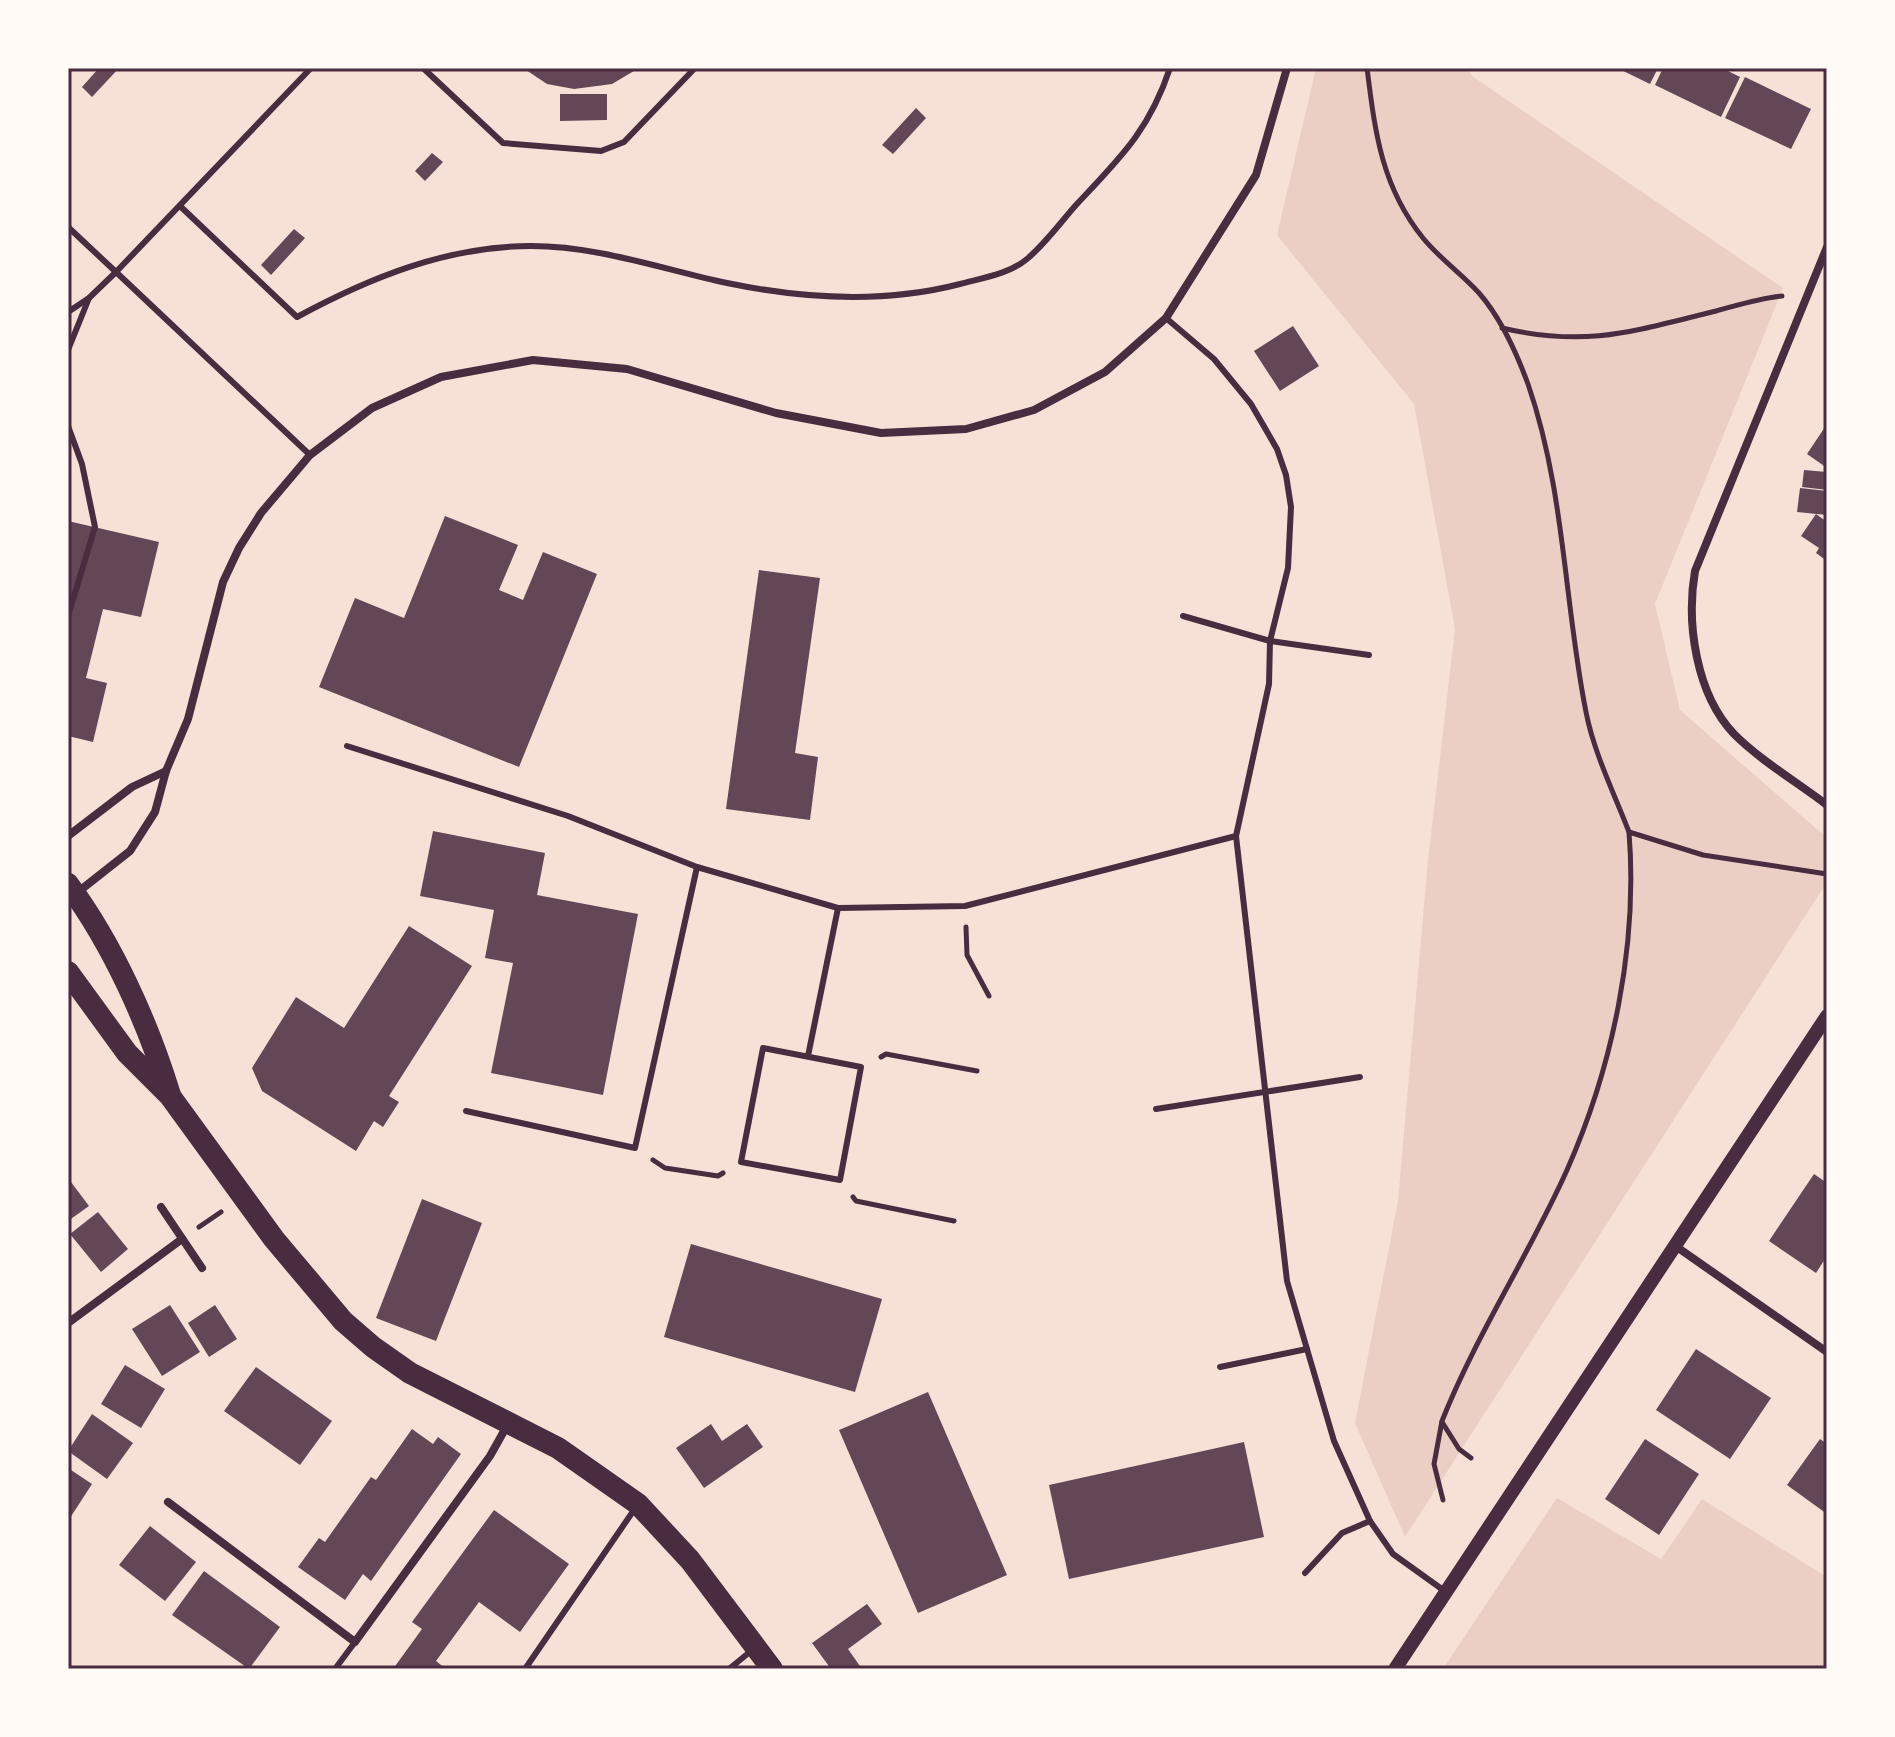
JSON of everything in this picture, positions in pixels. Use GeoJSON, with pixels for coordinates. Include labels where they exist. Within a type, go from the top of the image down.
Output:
{"type":"FeatureCollection","features":[{"type":"Feature","properties":{"kind":"highway"},"geometry":{"type":"LineString","coordinates":[[70,892],[149,1035],[170,1096]]}},
{"type":"Feature","properties":{"kind":"highway"},"geometry":{"type":"LineString","coordinates":[[68,972],[127,1053],[170,1096],[310,1283],[373,1347],[451,1396],[558,1448],[638,1504],[690,1560],[772,1669]]}},
{"type":"Feature","properties":{"kind":"street"},"geometry":{"type":"LineString","coordinates":[[70,892],[116,866],[140,840],[155,812],[166,771],[188,719],[223,582],[261,513],[310,455],[372,408],[407,390],[471,369],[533,360],[627,369],[776,413],[833,426],[895,433],[966,429],[1001,422],[1068,394],[1105,372],[1166,318],[1256,175],[1287,68]]}},
{"type":"Feature","properties":{"kind":"street"},"geometry":{"type":"LineString","coordinates":[[1827,247],[1695,571],[1691,616],[1704,679],[1726,724],[1747,745],[1827,805]]}},
{"type":"Feature","properties":{"kind":"street"},"geometry":{"type":"LineString","coordinates":[[68,836],[132,787],[166,771]]}},
{"type":"Feature","properties":{"kind":"street"},"geometry":{"type":"LineString","coordinates":[[1395,1669],[1827,1016]]}},
{"type":"Feature","properties":{"kind":"street"},"geometry":{"type":"LineString","coordinates":[[161,1207],[202,1268]]}},
{"type":"Feature","properties":{"kind":"street"},"geometry":{"type":"LineString","coordinates":[[68,1323],[120,1281],[182,1239]]}},
{"type":"Feature","properties":{"kind":"street"},"geometry":{"type":"LineString","coordinates":[[1674,1245],[1827,1352]]}},
{"type":"Feature","properties":{"kind":"street"},"geometry":{"type":"LineString","coordinates":[[168,1502],[355,1642],[490,1456],[508,1423]]}},
{"type":"Feature","properties":{"kind":"lane"},"geometry":{"type":"LineString","coordinates":[[68,312],[89,298],[116,272],[311,68]]}},
{"type":"Feature","properties":{"kind":"lane"},"geometry":{"type":"LineString","coordinates":[[423,68],[503,143],[601,151],[624,142],[695,68]]}},
{"type":"Feature","properties":{"kind":"lane"},"geometry":{"type":"LineString","coordinates":[[180,206],[297,317],[348,289],[429,261],[482,250],[532,246],[629,258],[776,292],[824,297],[909,295],[992,275],[1027,259],[1142,133],[1170,68]]}},
{"type":"Feature","properties":{"kind":"lane"},"geometry":{"type":"LineString","coordinates":[[68,227],[310,455]]}},
{"type":"Feature","properties":{"kind":"lane"},"geometry":{"type":"LineString","coordinates":[[68,350],[89,298]]}},
{"type":"Feature","properties":{"kind":"lane"},"geometry":{"type":"LineString","coordinates":[[1166,318],[1237,384],[1277,449],[1286,475],[1291,537],[1288,568],[1270,641],[1269,684],[1236,836],[1287,1281],[1334,1441],[1370,1521],[1393,1554],[1446,1592]]}},
{"type":"Feature","properties":{"kind":"lane"},"geometry":{"type":"LineString","coordinates":[[68,426],[82,464],[95,527],[68,616]]}},
{"type":"Feature","properties":{"kind":"lane"},"geometry":{"type":"LineString","coordinates":[[1183,616],[1270,641],[1369,655]]}},
{"type":"Feature","properties":{"kind":"lane"},"geometry":{"type":"LineString","coordinates":[[347,746],[568,816],[697,867],[838,908],[965,906],[1236,836]]}},
{"type":"Feature","properties":{"kind":"lane"},"geometry":{"type":"LineString","coordinates":[[466,1111],[635,1148],[697,867]]}},
{"type":"Feature","properties":{"kind":"lane"},"geometry":{"type":"LineString","coordinates":[[808,1056],[838,908]]}},
{"type":"Feature","properties":{"kind":"lane"},"geometry":{"type":"LineString","coordinates":[[763,1048],[808,1056],[861,1067],[840,1180],[741,1162],[763,1048]]}},
{"type":"Feature","properties":{"kind":"lane"},"geometry":{"type":"LineString","coordinates":[[1156,1109],[1360,1077]]}},
{"type":"Feature","properties":{"kind":"lane"},"geometry":{"type":"LineString","coordinates":[[1220,1367],[1307,1349]]}},
{"type":"Feature","properties":{"kind":"lane"},"geometry":{"type":"LineString","coordinates":[[525,1669],[638,1504]]}},
{"type":"Feature","properties":{"kind":"lane"},"geometry":{"type":"LineString","coordinates":[[1305,1573],[1342,1533],[1370,1521]]}},
{"type":"Feature","properties":{"kind":"lane"},"geometry":{"type":"LineString","coordinates":[[335,1669],[355,1642]]}},
{"type":"Feature","properties":{"kind":"lane"},"geometry":{"type":"LineString","coordinates":[[729,1669],[755,1647]]}},
{"type":"Feature","properties":{"kind":"path"},"geometry":{"type":"LineString","coordinates":[[1367,68],[1378,153],[1400,203],[1423,239],[1481,295],[1527,381],[1546,442],[1559,504],[1586,713],[1629,832],[1633,879],[1631,919],[1610,1038],[1583,1130],[1566,1171],[1442,1421],[1434,1464],[1443,1500]]}},
{"type":"Feature","properties":{"kind":"path"},"geometry":{"type":"LineString","coordinates":[[1501,328],[1545,338],[1594,338],[1651,328],[1773,297],[1807,294]]}},
{"type":"Feature","properties":{"kind":"path"},"geometry":{"type":"LineString","coordinates":[[1629,832],[1703,855],[1827,874]]}},
{"type":"Feature","properties":{"kind":"path"},"geometry":{"type":"LineString","coordinates":[[965,906],[967,955],[989,996]]}},
{"type":"Feature","properties":{"kind":"path"},"geometry":{"type":"LineString","coordinates":[[861,1067],[886,1054],[977,1071]]}},
{"type":"Feature","properties":{"kind":"path"},"geometry":{"type":"LineString","coordinates":[[635,1148],[665,1168],[718,1176],[741,1162]]}},
{"type":"Feature","properties":{"kind":"path"},"geometry":{"type":"LineString","coordinates":[[840,1180],[856,1201],[954,1221]]}},
{"type":"Feature","properties":{"kind":"path"},"geometry":{"type":"LineString","coordinates":[[182,1239],[243,1197]]}},
{"type":"Feature","properties":{"kind":"path"},"geometry":{"type":"LineString","coordinates":[[1442,1421],[1459,1449],[1471,1458]]}},
{"type":"Feature","properties":{"kind":"shaded area"},"geometry":{"type":"Polygon","coordinates":[[[1316,68],[1468,68],[1472,76],[1783,288],[1655,604],[1680,710],[1827,838],[1827,882],[1405,1537],[1355,1423],[1398,1201],[1428,860],[1455,629],[1414,404],[1277,235],[1316,68]]]}},
{"type":"Feature","properties":{"kind":"shaded area"},"geometry":{"type":"Polygon","coordinates":[[[1557,1498],[1661,1559],[1702,1499],[1827,1577],[1827,1669],[1443,1669],[1557,1498]]]}},
{"type":"Feature","properties":{"kind":"building"},"geometry":{"type":"Polygon","coordinates":[[[99,68],[119,68],[92,97],[82,87],[99,68]]]}},
{"type":"Feature","properties":{"kind":"building"},"geometry":{"type":"Polygon","coordinates":[[[523,68],[639,68],[612,84],[574,89],[547,84],[523,68]]]}},
{"type":"Feature","properties":{"kind":"building"},"geometry":{"type":"Polygon","coordinates":[[[1617,68],[1658,68],[1650,84],[1617,68]]]}},
{"type":"Feature","properties":{"kind":"building"},"geometry":{"type":"Polygon","coordinates":[[[1663,68],[1722,68],[1740,77],[1721,117],[1655,85],[1663,68]]]}},
{"type":"Feature","properties":{"kind":"building"},"geometry":{"type":"Polygon","coordinates":[[[1745,77],[1811,109],[1791,149],[1725,118],[1745,77]]]}},
{"type":"Feature","properties":{"kind":"building"},"geometry":{"type":"Polygon","coordinates":[[[560,94],[607,94],[607,120],[560,121],[560,94]]]}},
{"type":"Feature","properties":{"kind":"building"},"geometry":{"type":"Polygon","coordinates":[[[916,108],[926,118],[893,154],[882,145],[916,108]]]}},
{"type":"Feature","properties":{"kind":"building"},"geometry":{"type":"Polygon","coordinates":[[[432,153],[443,162],[425,181],[415,171],[432,153]]]}},
{"type":"Feature","properties":{"kind":"building"},"geometry":{"type":"Polygon","coordinates":[[[294,229],[305,238],[271,275],[261,265],[294,229]]]}},
{"type":"Feature","properties":{"kind":"building"},"geometry":{"type":"Polygon","coordinates":[[[1293,326],[1319,366],[1280,391],[1254,351],[1293,326]]]}},
{"type":"Feature","properties":{"kind":"building"},"geometry":{"type":"Polygon","coordinates":[[[1827,424],[1827,468],[1807,454],[1827,424]]]}},
{"type":"Feature","properties":{"kind":"building"},"geometry":{"type":"Polygon","coordinates":[[[1804,470],[1827,472],[1827,490],[1802,487],[1804,470]]]}},
{"type":"Feature","properties":{"kind":"building"},"geometry":{"type":"Polygon","coordinates":[[[1800,488],[1827,491],[1827,515],[1797,512],[1800,488]]]}},
{"type":"Feature","properties":{"kind":"building"},"geometry":{"type":"Polygon","coordinates":[[[1816,514],[1827,522],[1827,561],[1816,553],[1819,548],[1801,536],[1816,514]]]}},
{"type":"Feature","properties":{"kind":"building"},"geometry":{"type":"Polygon","coordinates":[[[445,516],[518,545],[499,590],[523,600],[543,552],[597,574],[519,767],[319,687],[355,598],[404,618],[445,516]]]}},
{"type":"Feature","properties":{"kind":"building"},"geometry":{"type":"Polygon","coordinates":[[[68,521],[159,542],[141,617],[103,609],[86,678],[107,683],[93,742],[68,736],[68,521]]]}},
{"type":"Feature","properties":{"kind":"building"},"geometry":{"type":"Polygon","coordinates":[[[759,570],[820,578],[795,753],[818,757],[810,820],[726,809],[759,570]]]}},
{"type":"Feature","properties":{"kind":"building"},"geometry":{"type":"Polygon","coordinates":[[[433,831],[545,853],[537,895],[638,914],[603,1095],[491,1073],[513,963],[485,958],[494,910],[420,896],[433,831]]]}},
{"type":"Feature","properties":{"kind":"building"},"geometry":{"type":"Polygon","coordinates":[[[409,926],[472,966],[389,1096],[399,1102],[383,1127],[374,1121],[356,1151],[262,1091],[252,1068],[296,997],[344,1028],[409,926]]]}},
{"type":"Feature","properties":{"kind":"building"},"geometry":{"type":"Polygon","coordinates":[[[1814,1174],[1827,1183],[1827,1256],[1816,1273],[1769,1241],[1814,1174]]]}},
{"type":"Feature","properties":{"kind":"building"},"geometry":{"type":"Polygon","coordinates":[[[68,1178],[89,1206],[68,1221],[68,1178]]]}},
{"type":"Feature","properties":{"kind":"building"},"geometry":{"type":"Polygon","coordinates":[[[422,1199],[482,1223],[436,1341],[376,1318],[422,1199]]]}},
{"type":"Feature","properties":{"kind":"building"},"geometry":{"type":"Polygon","coordinates":[[[98,1212],[128,1249],[101,1272],[70,1234],[98,1212]]]}},
{"type":"Feature","properties":{"kind":"building"},"geometry":{"type":"Polygon","coordinates":[[[691,1244],[882,1299],[855,1392],[664,1337],[691,1244]]]}},
{"type":"Feature","properties":{"kind":"building"},"geometry":{"type":"Polygon","coordinates":[[[170,1305],[200,1352],[162,1376],[132,1329],[170,1305]]]}},
{"type":"Feature","properties":{"kind":"building"},"geometry":{"type":"Polygon","coordinates":[[[215,1305],[237,1339],[209,1357],[188,1323],[215,1305]]]}},
{"type":"Feature","properties":{"kind":"building"},"geometry":{"type":"Polygon","coordinates":[[[1696,1349],[1771,1398],[1730,1459],[1656,1410],[1696,1349]]]}},
{"type":"Feature","properties":{"kind":"building"},"geometry":{"type":"Polygon","coordinates":[[[125,1365],[165,1389],[141,1428],[101,1404],[125,1365]]]}},
{"type":"Feature","properties":{"kind":"building"},"geometry":{"type":"Polygon","coordinates":[[[256,1367],[332,1421],[300,1465],[224,1411],[256,1367]]]}},
{"type":"Feature","properties":{"kind":"building"},"geometry":{"type":"Polygon","coordinates":[[[928,1392],[1007,1575],[918,1613],[839,1430],[928,1392]]]}},
{"type":"Feature","properties":{"kind":"building"},"geometry":{"type":"Polygon","coordinates":[[[92,1414],[133,1443],[107,1479],[68,1451],[92,1414]]]}},
{"type":"Feature","properties":{"kind":"building"},"geometry":{"type":"Polygon","coordinates":[[[711,1424],[722,1441],[747,1424],[763,1447],[704,1488],[676,1448],[711,1424]]]}},
{"type":"Feature","properties":{"kind":"building"},"geometry":{"type":"Polygon","coordinates":[[[412,1429],[433,1444],[438,1437],[461,1454],[371,1581],[363,1574],[345,1600],[298,1567],[319,1538],[325,1542],[371,1477],[376,1480],[412,1429]]]}},
{"type":"Feature","properties":{"kind":"building"},"geometry":{"type":"Polygon","coordinates":[[[1645,1439],[1699,1474],[1659,1535],[1605,1499],[1645,1439]]]}},
{"type":"Feature","properties":{"kind":"building"},"geometry":{"type":"Polygon","coordinates":[[[1820,1439],[1827,1444],[1827,1514],[1787,1485],[1820,1439]]]}},
{"type":"Feature","properties":{"kind":"building"},"geometry":{"type":"Polygon","coordinates":[[[1244,1442],[1264,1537],[1069,1579],[1049,1485],[1244,1442]]]}},
{"type":"Feature","properties":{"kind":"building"},"geometry":{"type":"Polygon","coordinates":[[[68,1468],[92,1484],[70,1518],[68,1517],[68,1468]]]}},
{"type":"Feature","properties":{"kind":"building"},"geometry":{"type":"Polygon","coordinates":[[[494,1510],[569,1564],[520,1632],[479,1602],[436,1661],[446,1669],[393,1669],[422,1629],[412,1622],[494,1510]]]}},
{"type":"Feature","properties":{"kind":"building"},"geometry":{"type":"Polygon","coordinates":[[[150,1526],[196,1562],[165,1601],[119,1565],[150,1526]]]}},
{"type":"Feature","properties":{"kind":"building"},"geometry":{"type":"Polygon","coordinates":[[[204,1571],[280,1627],[249,1669],[172,1615],[204,1571]]]}},
{"type":"Feature","properties":{"kind":"building"},"geometry":{"type":"Polygon","coordinates":[[[867,1604],[882,1624],[848,1649],[862,1669],[831,1669],[812,1643],[867,1604]]]}}]}
